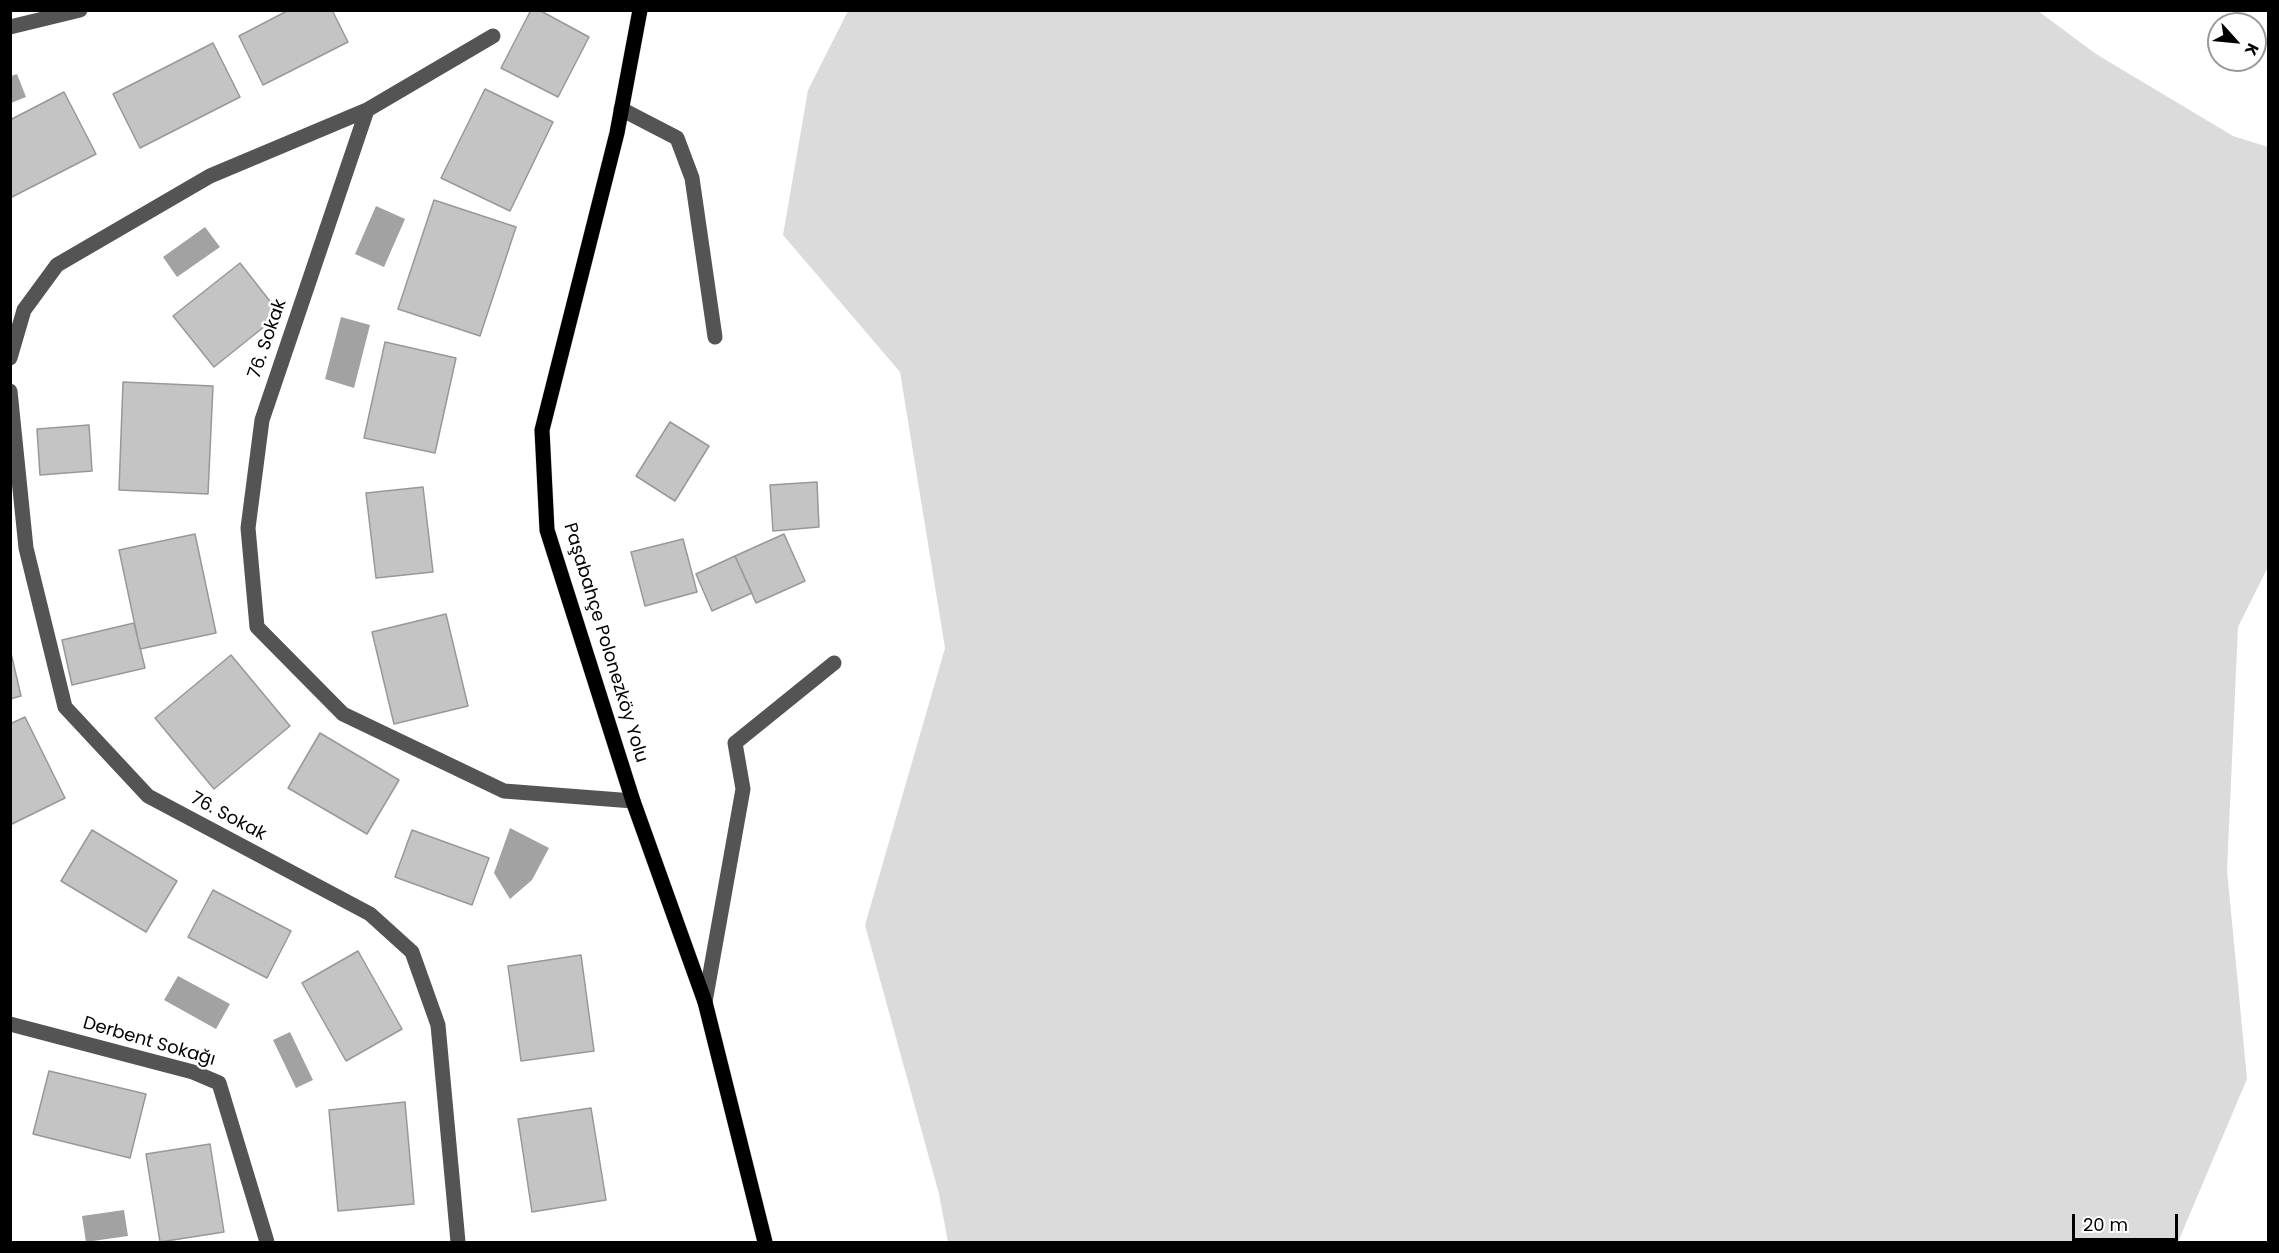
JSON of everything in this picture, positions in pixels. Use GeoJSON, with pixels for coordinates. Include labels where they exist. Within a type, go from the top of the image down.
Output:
{"type":"FeatureCollection","features":[{"type":"Feature","properties":{"kind":"main road","name":"Paşabahçe Polonezköy Yolu"},"geometry":{"type":"LineString","coordinates":[[640,10],[621,110],[542,430],[547,530],[633,801],[705,1002],[765,1242]]}},
{"type":"Feature","properties":{"kind":"street"},"geometry":{"type":"LineString","coordinates":[[10,27],[80,10]]}},
{"type":"Feature","properties":{"kind":"street"},"geometry":{"type":"LineString","coordinates":[[10,358],[24,310],[57,265],[210,176],[367,110],[493,36]]}},
{"type":"Feature","properties":{"kind":"street","name":"76. Sokak"},"geometry":{"type":"LineString","coordinates":[[367,110],[262,420],[248,528],[257,627],[343,714],[504,790],[633,801]]}},
{"type":"Feature","properties":{"kind":"street"},"geometry":{"type":"LineString","coordinates":[[621,110],[676,138],[692,178],[716,337]]}},
{"type":"Feature","properties":{"kind":"street","name":"76. Sokak"},"geometry":{"type":"LineString","coordinates":[[10,391],[26,548],[65,707],[148,796],[370,914],[412,952],[438,1025],[458,1242]]}},
{"type":"Feature","properties":{"kind":"street"},"geometry":{"type":"LineString","coordinates":[[705,1002],[744,789],[735,743],[834,663]]}},
{"type":"Feature","properties":{"kind":"street","name":"Derbent Sokağı"},"geometry":{"type":"LineString","coordinates":[[10,1024],[193,1072],[219,1083],[267,1242]]}},
{"type":"Feature","properties":{"kind":"shaded area"},"geometry":{"type":"Polygon","coordinates":[[[848,11],[2038,11],[2096,54],[2233,136],[2268,147],[2268,567],[2238,627],[2227,870],[2247,1079],[2178,1242],[948,1242],[939,1194],[865,925],[945,648],[900,372],[783,235],[808,90],[848,11]]]}},
{"type":"Feature","properties":{"kind":"shaded area"},"geometry":{"type":"Polygon","coordinates":[[[17,74],[26,97],[11,103],[11,76],[17,74]]]}},
{"type":"Feature","properties":{"kind":"shaded area"},"geometry":{"type":"Polygon","coordinates":[[[376,206],[405,219],[384,267],[355,254],[376,206]]]}},
{"type":"Feature","properties":{"kind":"shaded area"},"geometry":{"type":"Polygon","coordinates":[[[205,227],[220,247],[177,277],[163,257],[205,227]]]}},
{"type":"Feature","properties":{"kind":"shaded area"},"geometry":{"type":"Polygon","coordinates":[[[341,317],[370,325],[354,388],[325,379],[341,317]]]}},
{"type":"Feature","properties":{"kind":"shaded area"},"geometry":{"type":"Polygon","coordinates":[[[510,828],[549,848],[532,880],[510,899],[494,873],[510,828]]]}},
{"type":"Feature","properties":{"kind":"shaded area"},"geometry":{"type":"Polygon","coordinates":[[[178,976],[230,1004],[216,1029],[164,1000],[178,976]]]}},
{"type":"Feature","properties":{"kind":"shaded area"},"geometry":{"type":"Polygon","coordinates":[[[290,1032],[313,1080],[296,1088],[273,1040],[290,1032]]]}},
{"type":"Feature","properties":{"kind":"shaded area"},"geometry":{"type":"Polygon","coordinates":[[[124,1210],[128,1236],[86,1242],[82,1216],[124,1210]]]}},
{"type":"Feature","properties":{"kind":"building"},"geometry":{"type":"Polygon","coordinates":[[[289,10],[332,10],[348,42],[263,85],[239,36],[289,10]]]}},
{"type":"Feature","properties":{"kind":"building"},"geometry":{"type":"Polygon","coordinates":[[[531,10],[539,10],[589,37],[558,97],[501,68],[531,10]]]}},
{"type":"Feature","properties":{"kind":"building"},"geometry":{"type":"Polygon","coordinates":[[[213,43],[240,97],[140,148],[113,94],[213,43]]]}},
{"type":"Feature","properties":{"kind":"building"},"geometry":{"type":"Polygon","coordinates":[[[485,89],[553,122],[510,211],[441,178],[485,89]]]}},
{"type":"Feature","properties":{"kind":"building"},"geometry":{"type":"Polygon","coordinates":[[[64,92],[96,154],[10,198],[10,120],[64,92]]]}},
{"type":"Feature","properties":{"kind":"building"},"geometry":{"type":"Polygon","coordinates":[[[434,200],[516,227],[480,336],[398,309],[434,200]]]}},
{"type":"Feature","properties":{"kind":"building"},"geometry":{"type":"Polygon","coordinates":[[[240,263],[280,314],[214,367],[173,316],[240,263]]]}},
{"type":"Feature","properties":{"kind":"building"},"geometry":{"type":"Polygon","coordinates":[[[385,342],[456,358],[435,453],[364,438],[385,342]]]}},
{"type":"Feature","properties":{"kind":"building"},"geometry":{"type":"Polygon","coordinates":[[[123,382],[213,386],[208,494],[119,490],[123,382]]]}},
{"type":"Feature","properties":{"kind":"building"},"geometry":{"type":"Polygon","coordinates":[[[670,422],[709,446],[675,501],[636,476],[670,422]]]}},
{"type":"Feature","properties":{"kind":"building"},"geometry":{"type":"Polygon","coordinates":[[[89,425],[92,471],[40,475],[37,429],[89,425]]]}},
{"type":"Feature","properties":{"kind":"building"},"geometry":{"type":"Polygon","coordinates":[[[817,482],[819,527],[773,531],[770,485],[817,482]]]}},
{"type":"Feature","properties":{"kind":"building"},"geometry":{"type":"Polygon","coordinates":[[[423,487],[433,572],[376,578],[366,493],[423,487]]]}},
{"type":"Feature","properties":{"kind":"building"},"geometry":{"type":"Polygon","coordinates":[[[195,534],[216,633],[140,649],[119,550],[195,534]]]}},
{"type":"Feature","properties":{"kind":"building"},"geometry":{"type":"Polygon","coordinates":[[[784,534],[805,581],[756,603],[735,556],[784,534]]]}},
{"type":"Feature","properties":{"kind":"building"},"geometry":{"type":"Polygon","coordinates":[[[683,539],[697,592],[645,606],[631,552],[683,539]]]}},
{"type":"Feature","properties":{"kind":"building"},"geometry":{"type":"Polygon","coordinates":[[[735,556],[752,593],[712,611],[696,574],[735,556]]]}},
{"type":"Feature","properties":{"kind":"building"},"geometry":{"type":"Polygon","coordinates":[[[446,614],[468,706],[394,724],[372,632],[446,614]]]}},
{"type":"Feature","properties":{"kind":"building"},"geometry":{"type":"Polygon","coordinates":[[[134,623],[145,668],[72,685],[62,640],[134,623]]]}},
{"type":"Feature","properties":{"kind":"building"},"geometry":{"type":"Polygon","coordinates":[[[10,649],[21,696],[10,699],[10,649]]]}},
{"type":"Feature","properties":{"kind":"building"},"geometry":{"type":"Polygon","coordinates":[[[231,655],[290,726],[214,789],[155,718],[231,655]]]}},
{"type":"Feature","properties":{"kind":"building"},"geometry":{"type":"Polygon","coordinates":[[[25,717],[65,798],[10,825],[10,724],[25,717]]]}},
{"type":"Feature","properties":{"kind":"building"},"geometry":{"type":"Polygon","coordinates":[[[320,733],[399,780],[367,834],[288,788],[320,733]]]}},
{"type":"Feature","properties":{"kind":"building"},"geometry":{"type":"Polygon","coordinates":[[[92,830],[177,881],[146,932],[61,881],[92,830]]]}},
{"type":"Feature","properties":{"kind":"building"},"geometry":{"type":"Polygon","coordinates":[[[412,830],[489,858],[472,905],[395,877],[412,830]]]}},
{"type":"Feature","properties":{"kind":"building"},"geometry":{"type":"Polygon","coordinates":[[[213,890],[291,931],[267,978],[188,937],[213,890]]]}},
{"type":"Feature","properties":{"kind":"building"},"geometry":{"type":"Polygon","coordinates":[[[358,951],[402,1029],[346,1061],[302,983],[358,951]]]}},
{"type":"Feature","properties":{"kind":"building"},"geometry":{"type":"Polygon","coordinates":[[[581,955],[594,1051],[521,1061],[508,966],[581,955]]]}},
{"type":"Feature","properties":{"kind":"building"},"geometry":{"type":"Polygon","coordinates":[[[49,1071],[146,1094],[130,1158],[33,1134],[49,1071]]]}},
{"type":"Feature","properties":{"kind":"building"},"geometry":{"type":"Polygon","coordinates":[[[405,1102],[414,1204],[338,1211],[329,1110],[405,1102]]]}},
{"type":"Feature","properties":{"kind":"building"},"geometry":{"type":"Polygon","coordinates":[[[591,1108],[606,1200],[532,1212],[518,1119],[591,1108]]]}},
{"type":"Feature","properties":{"kind":"building"},"geometry":{"type":"Polygon","coordinates":[[[210,1144],[224,1232],[160,1242],[146,1154],[210,1144]]]}}]}
